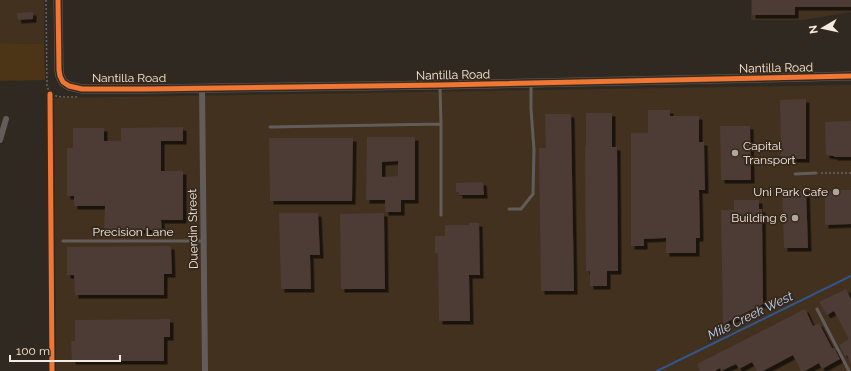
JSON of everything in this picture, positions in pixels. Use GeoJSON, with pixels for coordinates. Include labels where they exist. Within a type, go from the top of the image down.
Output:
{"type":"FeatureCollection","features":[{"type":"Feature","properties":{"kind":"street","name":"Nantilla Road"},"geometry":{"type":"LineString","coordinates":[[58,0],[60,76],[63,82],[69,86],[82,88],[146,89],[202,87],[531,84],[851,76]]}},
{"type":"Feature","properties":{"kind":"street","name":"Duerdin Street"},"geometry":{"type":"LineString","coordinates":[[202,87],[205,371]]}},
{"type":"Feature","properties":{"kind":"street"},"geometry":{"type":"LineString","coordinates":[[0,140],[6,119]]}},
{"type":"Feature","properties":{"kind":"lane"},"geometry":{"type":"LineString","coordinates":[[509,209],[521,208],[533,194],[534,150],[531,84]]}},
{"type":"Feature","properties":{"kind":"lane"},"geometry":{"type":"LineString","coordinates":[[440,85],[441,216]]}},
{"type":"Feature","properties":{"kind":"lane"},"geometry":{"type":"LineString","coordinates":[[270,127],[441,124]]}},
{"type":"Feature","properties":{"kind":"lane"},"geometry":{"type":"LineString","coordinates":[[795,174],[816,173]]}},
{"type":"Feature","properties":{"kind":"lane","name":"Precision Lane"},"geometry":{"type":"LineString","coordinates":[[63,241],[204,241]]}},
{"type":"Feature","properties":{"kind":"lane"},"geometry":{"type":"LineString","coordinates":[[817,309],[849,371]]}},
{"type":"Feature","properties":{"kind":"path"},"geometry":{"type":"LineString","coordinates":[[50,94],[50,102]]}},
{"type":"Feature","properties":{"kind":"path"},"geometry":{"type":"LineString","coordinates":[[816,173],[851,173]]}},
{"type":"Feature","properties":{"kind":"shaded area"},"geometry":{"type":"Polygon","coordinates":[[[0,0],[44,0],[44,44],[0,43],[0,0]]]}},
{"type":"Feature","properties":{"kind":"shaded area"},"geometry":{"type":"Polygon","coordinates":[[[751,0],[851,0],[851,12],[803,20],[751,20],[751,0]]]}},
{"type":"Feature","properties":{"kind":"shaded area"},"geometry":{"type":"Polygon","coordinates":[[[0,43],[44,44],[45,80],[0,81],[0,43]]]}},
{"type":"Feature","properties":{"kind":"shaded area"},"geometry":{"type":"Polygon","coordinates":[[[851,85],[851,371],[56,371],[53,98],[851,85]]]}},
{"type":"Feature","properties":{"kind":"building"},"geometry":{"type":"Polygon","coordinates":[[[752,0],[851,0],[851,7],[795,7],[795,15],[752,15],[752,0]]]}},
{"type":"Feature","properties":{"kind":"building"},"geometry":{"type":"Polygon","coordinates":[[[33,12],[33,19],[18,20],[17,13],[33,12]]]}},
{"type":"Feature","properties":{"kind":"building"},"geometry":{"type":"Polygon","coordinates":[[[806,99],[806,159],[781,159],[780,100],[806,99]]]}},
{"type":"Feature","properties":{"kind":"building"},"geometry":{"type":"Polygon","coordinates":[[[648,110],[670,110],[670,116],[699,116],[699,142],[704,142],[705,190],[699,190],[700,238],[696,238],[696,253],[666,253],[666,238],[644,239],[644,246],[631,246],[631,133],[648,133],[648,110]]]}},
{"type":"Feature","properties":{"kind":"building"},"geometry":{"type":"Polygon","coordinates":[[[586,113],[612,113],[612,147],[617,147],[618,271],[607,271],[607,286],[590,286],[590,271],[586,271],[586,113]]]}},
{"type":"Feature","properties":{"kind":"building"},"geometry":{"type":"Polygon","coordinates":[[[545,114],[571,114],[574,291],[541,291],[539,148],[546,148],[545,114]]]}},
{"type":"Feature","properties":{"kind":"building"},"geometry":{"type":"Polygon","coordinates":[[[851,121],[851,157],[834,157],[826,155],[825,122],[851,121]]]}},
{"type":"Feature","properties":{"kind":"building","name":"Capital Transport"},"geometry":{"type":"Polygon","coordinates":[[[720,126],[750,126],[751,180],[721,180],[720,126]]]}},
{"type":"Feature","properties":{"kind":"building"},"geometry":{"type":"Polygon","coordinates":[[[183,127],[183,141],[161,141],[161,171],[183,171],[183,220],[161,220],[162,230],[104,230],[105,206],[74,206],[74,196],[67,196],[67,148],[73,148],[73,128],[104,128],[104,141],[121,141],[121,128],[183,127]]]}},
{"type":"Feature","properties":{"kind":"building"},"geometry":{"type":"Polygon","coordinates":[[[367,137],[415,137],[415,200],[401,200],[401,212],[385,212],[385,200],[366,200],[367,137]],[[398,161],[382,162],[382,177],[398,176],[398,161]]]}},
{"type":"Feature","properties":{"kind":"building"},"geometry":{"type":"Polygon","coordinates":[[[269,138],[353,138],[352,201],[270,201],[269,138]]]}},
{"type":"Feature","properties":{"kind":"building"},"geometry":{"type":"Polygon","coordinates":[[[483,182],[484,195],[459,195],[459,192],[456,192],[456,183],[483,182]]]}},
{"type":"Feature","properties":{"kind":"building","name":"Building 6"},"geometry":{"type":"Polygon","coordinates":[[[806,188],[808,248],[784,248],[782,189],[806,188]]]}},
{"type":"Feature","properties":{"kind":"building"},"geometry":{"type":"Polygon","coordinates":[[[851,190],[851,224],[825,225],[825,191],[851,190]]]}},
{"type":"Feature","properties":{"kind":"building"},"geometry":{"type":"Polygon","coordinates":[[[734,200],[759,200],[759,209],[762,209],[763,304],[723,324],[721,210],[734,210],[734,200]]]}},
{"type":"Feature","properties":{"kind":"building"},"geometry":{"type":"Polygon","coordinates":[[[279,213],[318,213],[320,255],[310,255],[311,289],[281,289],[279,213]]]}},
{"type":"Feature","properties":{"kind":"building"},"geometry":{"type":"Polygon","coordinates":[[[384,213],[385,289],[341,289],[340,214],[384,213]]]}},
{"type":"Feature","properties":{"kind":"building"},"geometry":{"type":"Polygon","coordinates":[[[469,223],[479,223],[480,275],[469,275],[470,321],[439,321],[438,253],[435,253],[435,236],[445,236],[445,225],[469,225],[469,223]]]}},
{"type":"Feature","properties":{"kind":"building"},"geometry":{"type":"Polygon","coordinates":[[[171,246],[172,274],[164,274],[164,295],[75,295],[74,275],[67,275],[67,247],[171,246]]]}},
{"type":"Feature","properties":{"kind":"building"},"geometry":{"type":"Polygon","coordinates":[[[846,289],[851,299],[851,364],[847,355],[845,356],[839,345],[849,339],[834,311],[827,315],[819,302],[846,289]]]}},
{"type":"Feature","properties":{"kind":"building"},"geometry":{"type":"Polygon","coordinates":[[[805,309],[813,326],[819,323],[832,348],[834,348],[840,359],[822,369],[819,363],[805,371],[801,371],[793,355],[763,371],[757,371],[752,362],[739,369],[736,364],[721,371],[720,368],[715,371],[700,371],[697,364],[805,309]]]}},
{"type":"Feature","properties":{"kind":"building"},"geometry":{"type":"Polygon","coordinates":[[[170,319],[170,337],[164,337],[164,361],[72,361],[71,341],[75,341],[75,320],[170,319]]]}},
{"type":"Feature","properties":{"kind":"waterway","name":"Mile Creek West"},"geometry":{"type":"LineString","coordinates":[[657,371],[851,276]]}},
{"type":"Feature","properties":{"kind":"cycle path"},"geometry":{"type":"LineString","coordinates":[[58,0],[60,76],[63,82],[69,86],[82,89],[440,85],[851,76]]}},
{"type":"Feature","properties":{"kind":"cycle path"},"geometry":{"type":"LineString","coordinates":[[50,94],[52,371]]}},
{"type":"Feature","properties":{"kind":"place","name":"Capital Transport"},"geometry":{"type":"Point","coordinates":[735,153]}},
{"type":"Feature","properties":{"kind":"place","name":"Uni Park Cafe"},"geometry":{"type":"Point","coordinates":[836,192]}},
{"type":"Feature","properties":{"kind":"place","name":"Building 6"},"geometry":{"type":"Point","coordinates":[795,218]}}]}
